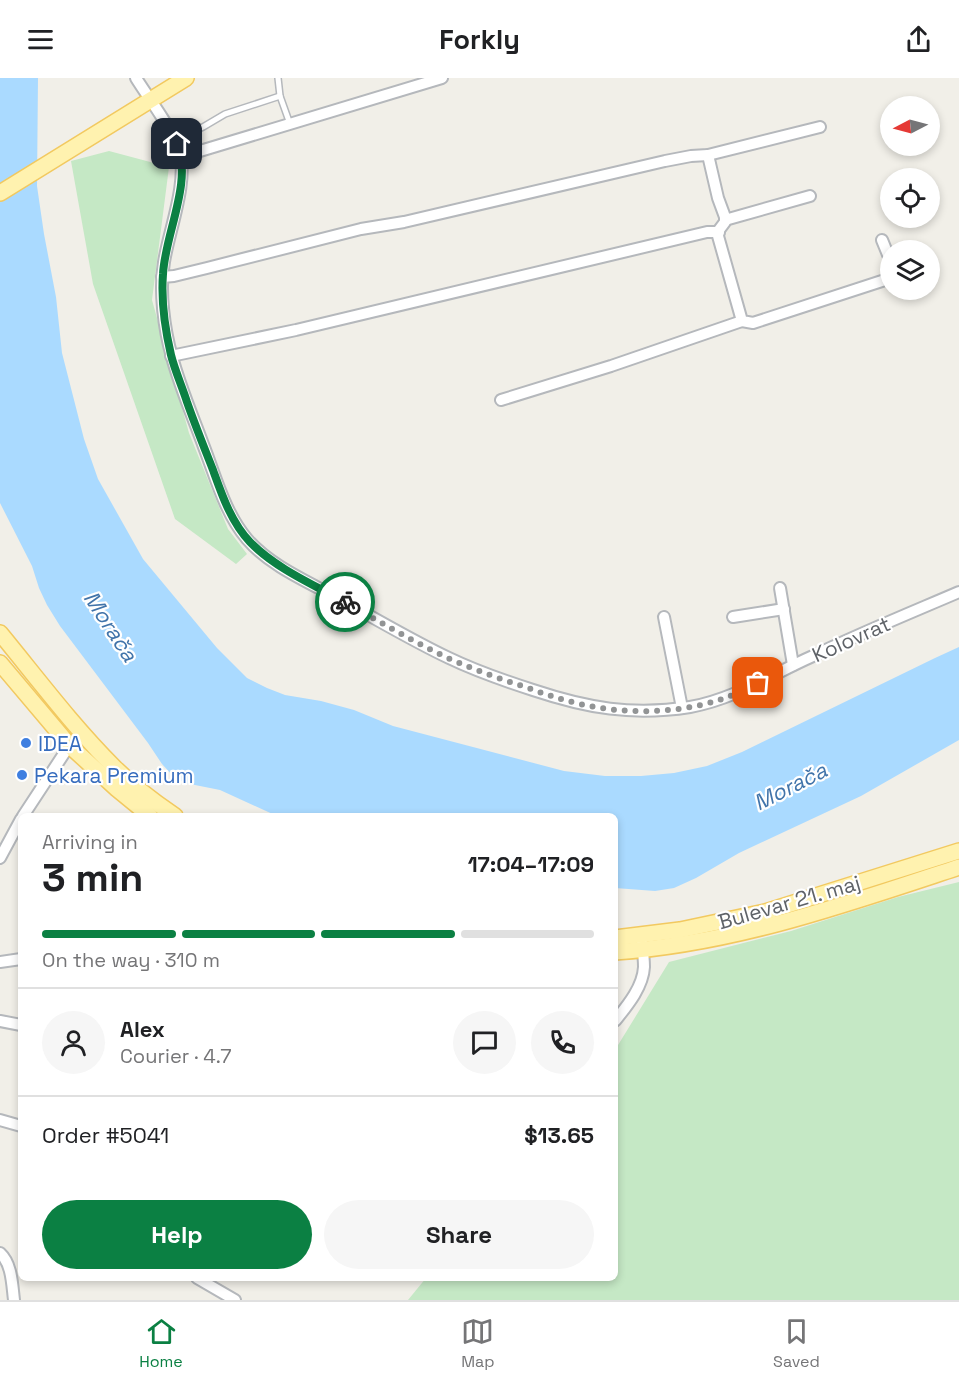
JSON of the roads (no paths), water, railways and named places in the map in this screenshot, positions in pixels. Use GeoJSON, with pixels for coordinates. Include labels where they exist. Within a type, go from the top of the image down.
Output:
{"type":"FeatureCollection","features":[{"type":"Feature","properties":{"kind":"main road"},"geometry":{"type":"LineString","coordinates":[[0,193],[186,78]]}},
{"type":"Feature","properties":{"kind":"main road"},"geometry":{"type":"LineString","coordinates":[[0,633],[83,734],[128,780],[170,813]]}},
{"type":"Feature","properties":{"kind":"main road"},"geometry":{"type":"LineString","coordinates":[[0,663],[70,746],[146,813]]}},
{"type":"Feature","properties":{"kind":"main road","name":"Bulevar 21. maj"},"geometry":{"type":"LineString","coordinates":[[618,951],[680,930],[765,912],[959,851]]}},
{"type":"Feature","properties":{"kind":"main road","name":"Bulevar 21. maj"},"geometry":{"type":"LineString","coordinates":[[618,938],[642,942],[698,941],[821,912],[959,867]]}},
{"type":"Feature","properties":{"kind":"street","name":"Kolovrat"},"geometry":{"type":"LineString","coordinates":[[136,78],[175,140],[180,156],[181,179],[178,200],[162,276],[163,308],[171,356],[208,460],[232,518],[249,541],[273,562],[426,646],[468,666],[566,701],[635,711],[682,708],[715,702],[959,592]]}},
{"type":"Feature","properties":{"kind":"street"},"geometry":{"type":"LineString","coordinates":[[180,156],[290,124],[420,81],[442,78]]}},
{"type":"Feature","properties":{"kind":"street"},"geometry":{"type":"LineString","coordinates":[[162,276],[174,276],[354,230],[404,222],[665,161],[708,155],[820,127]]}},
{"type":"Feature","properties":{"kind":"street"},"geometry":{"type":"LineString","coordinates":[[708,155],[725,220]]}},
{"type":"Feature","properties":{"kind":"street"},"geometry":{"type":"LineString","coordinates":[[742,321],[718,232],[725,220],[810,196]]}},
{"type":"Feature","properties":{"kind":"street"},"geometry":{"type":"LineString","coordinates":[[171,356],[296,330],[707,232],[718,232]]}},
{"type":"Feature","properties":{"kind":"street"},"geometry":{"type":"LineString","coordinates":[[501,400],[611,366],[742,321],[753,322],[880,282]]}},
{"type":"Feature","properties":{"kind":"street"},"geometry":{"type":"LineString","coordinates":[[780,588],[793,665]]}},
{"type":"Feature","properties":{"kind":"street"},"geometry":{"type":"LineString","coordinates":[[733,617],[784,609]]}},
{"type":"Feature","properties":{"kind":"street"},"geometry":{"type":"LineString","coordinates":[[664,617],[682,708]]}},
{"type":"Feature","properties":{"kind":"street"},"geometry":{"type":"LineString","coordinates":[[25,813],[57,762],[83,734]]}},
{"type":"Feature","properties":{"kind":"street"},"geometry":{"type":"LineString","coordinates":[[0,858],[18,824]]}},
{"type":"Feature","properties":{"kind":"street"},"geometry":{"type":"LineString","coordinates":[[618,1017],[634,996],[642,978],[644,968],[642,942]]}},
{"type":"Feature","properties":{"kind":"street"},"geometry":{"type":"LineString","coordinates":[[0,962],[18,959]]}},
{"type":"Feature","properties":{"kind":"street"},"geometry":{"type":"LineString","coordinates":[[0,1021],[18,1024]]}},
{"type":"Feature","properties":{"kind":"street"},"geometry":{"type":"LineString","coordinates":[[0,1120],[18,1125]]}},
{"type":"Feature","properties":{"kind":"street"},"geometry":{"type":"LineString","coordinates":[[0,1253],[7,1260],[14,1300]]}},
{"type":"Feature","properties":{"kind":"street"},"geometry":{"type":"LineString","coordinates":[[202,1281],[235,1300]]}},
{"type":"Feature","properties":{"kind":"lane"},"geometry":{"type":"LineString","coordinates":[[278,78],[280,96],[290,124]]}},
{"type":"Feature","properties":{"kind":"lane"},"geometry":{"type":"LineString","coordinates":[[175,140],[225,114],[280,96]]}},
{"type":"Feature","properties":{"kind":"water","name":"Morača"},"geometry":{"type":"Polygon","coordinates":[[[0,78],[38,78],[37,186],[56,297],[62,353],[84,439],[98,479],[143,559],[217,648],[247,678],[285,695],[321,701],[354,710],[393,726],[564,771],[605,776],[641,776],[674,773],[707,766],[742,752],[959,647],[959,740],[861,796],[739,853],[696,878],[674,888],[655,891],[618,888],[618,813],[270,813],[220,790],[185,783],[173,776],[162,764],[60,626],[47,605],[32,566],[0,503],[0,78]]]}},
{"type":"Feature","properties":{"kind":"place","name":"IDEA"},"geometry":{"type":"Point","coordinates":[26,743]}},
{"type":"Feature","properties":{"kind":"place","name":"Pekara Premium"},"geometry":{"type":"Point","coordinates":[22,775]}}]}
